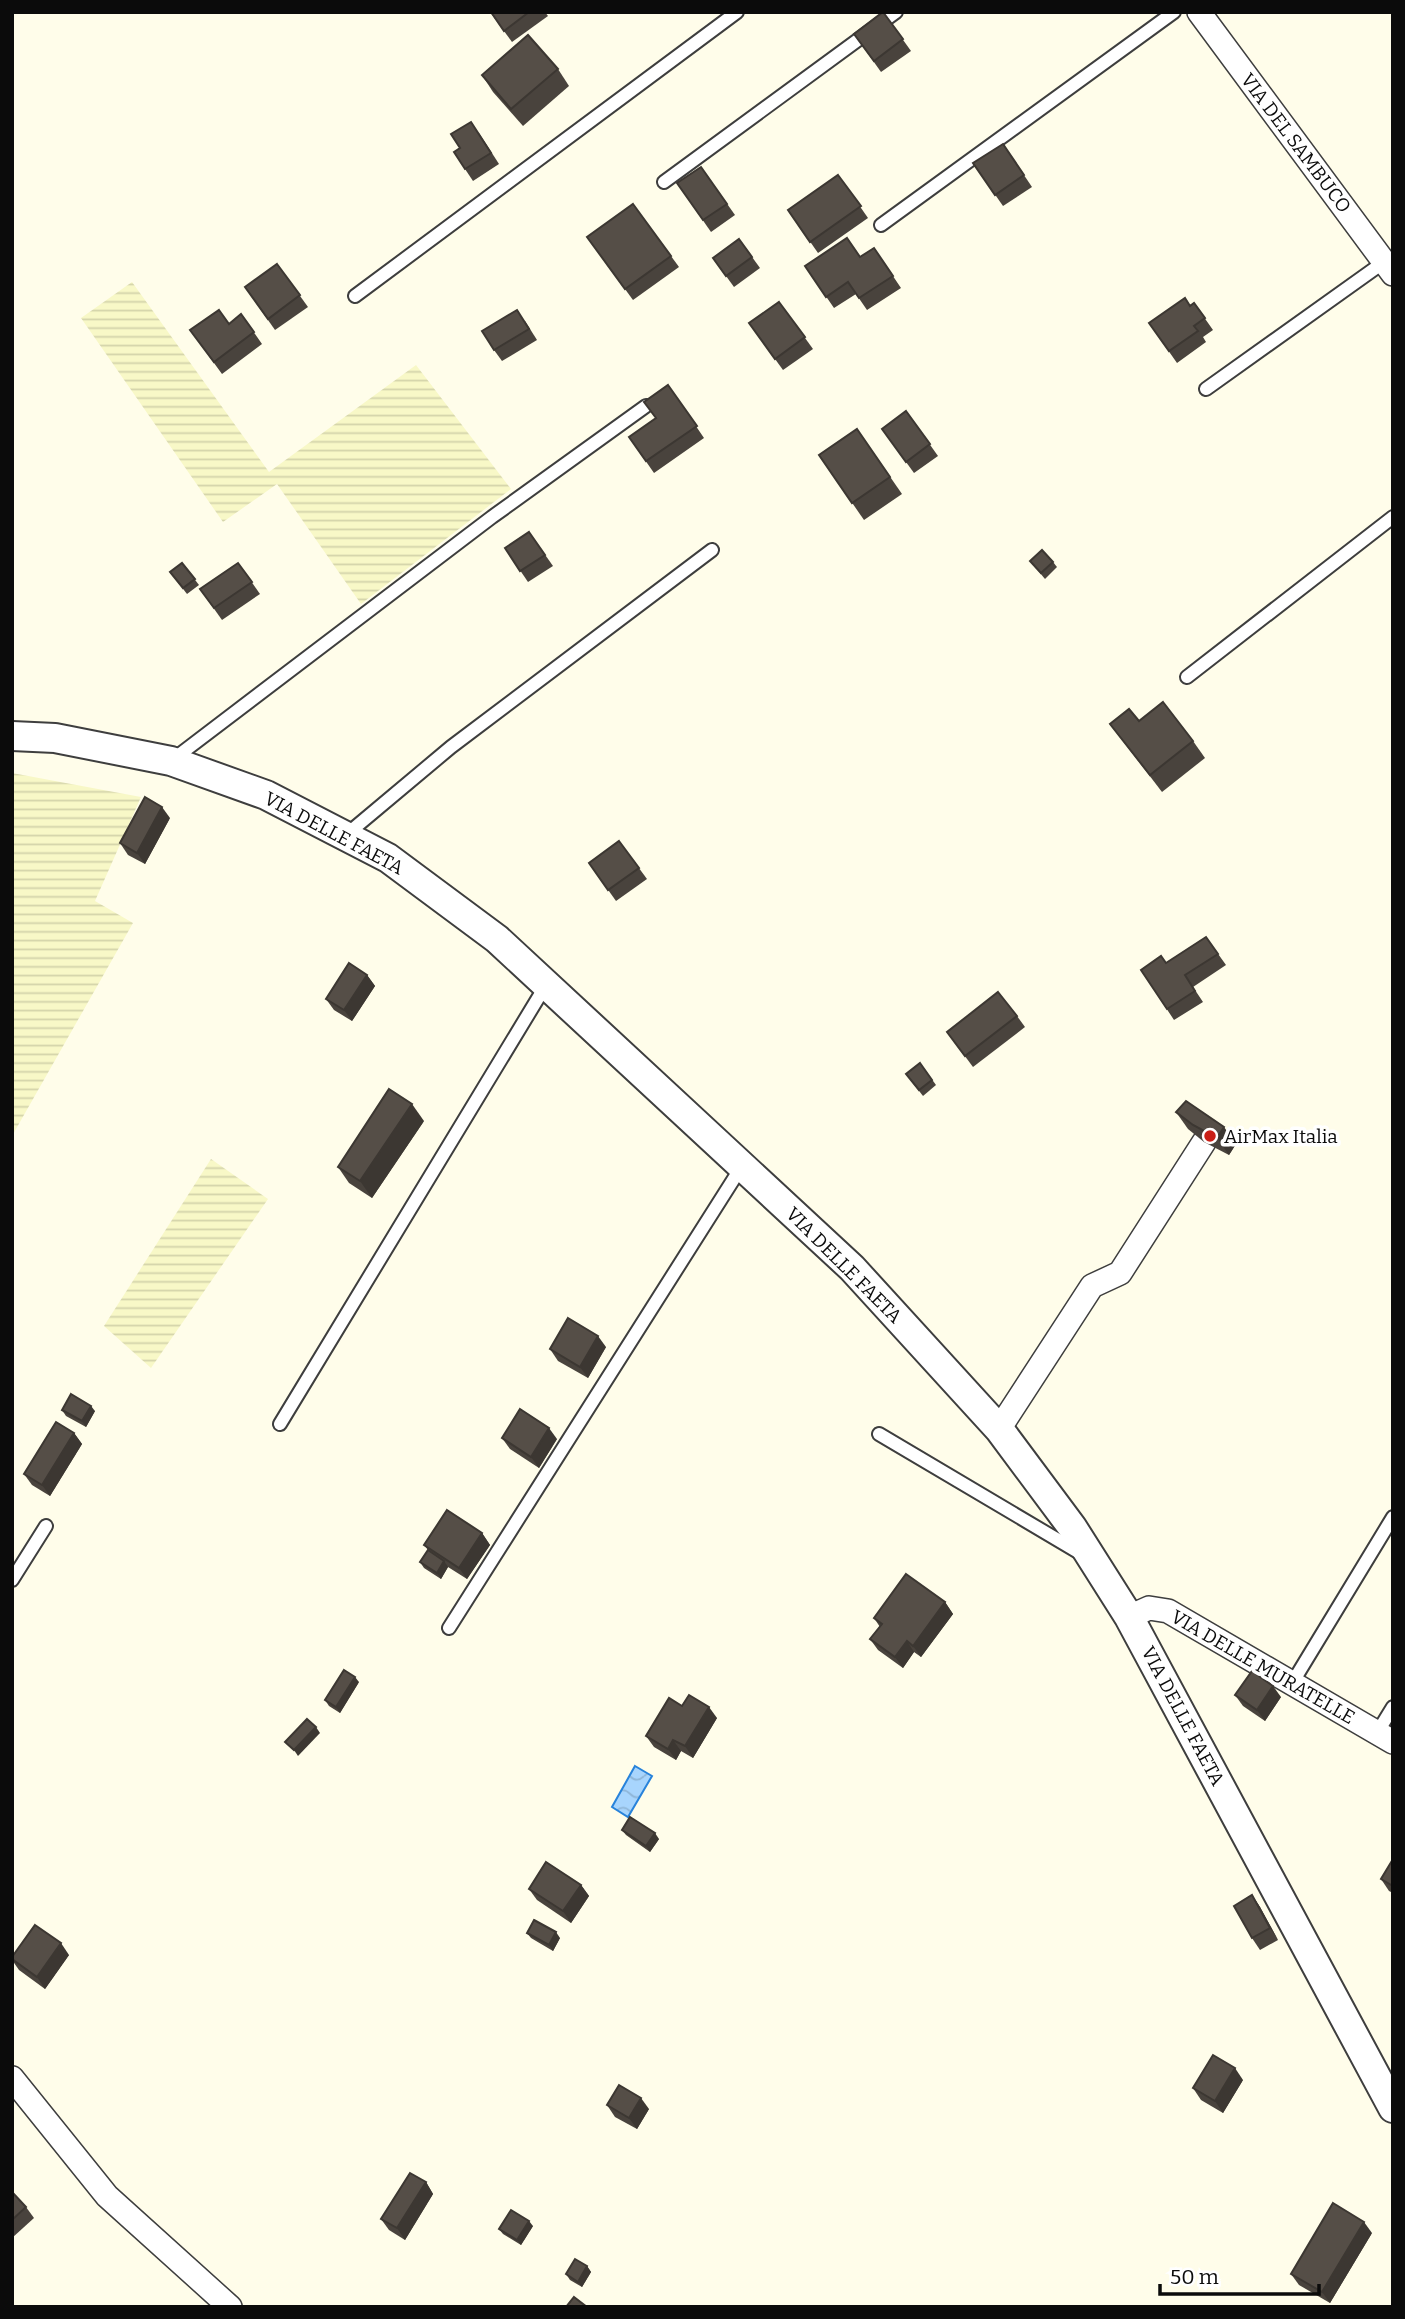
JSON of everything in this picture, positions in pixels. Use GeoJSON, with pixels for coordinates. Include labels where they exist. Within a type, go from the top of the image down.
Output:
{"type":"FeatureCollection","features":[{"type":"Feature","properties":{"kind":"street","name":"VIA DEL SAMBUCO"},"geometry":{"type":"LineString","coordinates":[[1199,12],[1388,268]]}},
{"type":"Feature","properties":{"kind":"street","name":"VIA DELLE FAETA"},"geometry":{"type":"LineString","coordinates":[[12,736],[55,738],[171,761],[266,794],[388,858],[497,939],[852,1268],[999,1429],[1072,1527],[1129,1617],[1393,2108]]}},
{"type":"Feature","properties":{"kind":"street"},"geometry":{"type":"LineString","coordinates":[[999,1429],[1092,1286],[1120,1273],[1205,1142]]}},
{"type":"Feature","properties":{"kind":"street","name":"VIA DELLE MURATELLE"},"geometry":{"type":"LineString","coordinates":[[1129,1617],[1149,1608],[1168,1611],[1385,1738]]}},
{"type":"Feature","properties":{"kind":"street"},"geometry":{"type":"LineString","coordinates":[[12,2078],[107,2196],[230,2307]]}},
{"type":"Feature","properties":{"kind":"lane"},"geometry":{"type":"LineString","coordinates":[[355,296],[737,12]]}},
{"type":"Feature","properties":{"kind":"lane"},"geometry":{"type":"LineString","coordinates":[[664,182],[896,12]]}},
{"type":"Feature","properties":{"kind":"lane"},"geometry":{"type":"LineString","coordinates":[[881,225],[1174,12]]}},
{"type":"Feature","properties":{"kind":"lane"},"geometry":{"type":"LineString","coordinates":[[1206,389],[1388,268]]}},
{"type":"Feature","properties":{"kind":"lane"},"geometry":{"type":"LineString","coordinates":[[171,761],[492,517],[646,406]]}},
{"type":"Feature","properties":{"kind":"lane"},"geometry":{"type":"LineString","coordinates":[[1187,677],[1393,517]]}},
{"type":"Feature","properties":{"kind":"lane"},"geometry":{"type":"LineString","coordinates":[[345,836],[451,747],[712,550]]}},
{"type":"Feature","properties":{"kind":"lane"},"geometry":{"type":"LineString","coordinates":[[279,1424],[546,985]]}},
{"type":"Feature","properties":{"kind":"lane"},"geometry":{"type":"LineString","coordinates":[[449,1628],[742,1166]]}},
{"type":"Feature","properties":{"kind":"lane"},"geometry":{"type":"LineString","coordinates":[[879,1434],[1093,1560]]}},
{"type":"Feature","properties":{"kind":"lane"},"geometry":{"type":"LineString","coordinates":[[1291,1685],[1393,1517]]}},
{"type":"Feature","properties":{"kind":"lane"},"geometry":{"type":"LineString","coordinates":[[12,1580],[46,1526]]}},
{"type":"Feature","properties":{"kind":"lane"},"geometry":{"type":"LineString","coordinates":[[1385,1738],[1393,1707]]}},
{"type":"Feature","properties":{"kind":"green space"},"geometry":{"type":"Polygon","coordinates":[[[132,282],[269,472],[416,365],[511,489],[361,604],[277,484],[223,522],[81,318],[132,282]]]}},
{"type":"Feature","properties":{"kind":"green space"},"geometry":{"type":"Polygon","coordinates":[[[12,773],[141,797],[95,901],[133,923],[12,1136],[12,773]]]}},
{"type":"Feature","properties":{"kind":"green space"},"geometry":{"type":"Polygon","coordinates":[[[211,1159],[268,1199],[151,1368],[104,1326],[211,1159]]]}},
{"type":"Feature","properties":{"kind":"water"},"geometry":{"type":"Polygon","coordinates":[[[635,1766],[652,1776],[628,1817],[612,1807],[635,1766]]]}},
{"type":"Feature","properties":{"kind":"building"},"geometry":{"type":"Polygon","coordinates":[[[491,12],[529,12],[504,31],[491,12]]]}},
{"type":"Feature","properties":{"kind":"building"},"geometry":{"type":"Polygon","coordinates":[[[883,12],[903,39],[874,61],[854,34],[883,12]]]}},
{"type":"Feature","properties":{"kind":"building"},"geometry":{"type":"Polygon","coordinates":[[[528,35],[558,69],[511,109],[482,75],[528,35]]]}},
{"type":"Feature","properties":{"kind":"building"},"geometry":{"type":"Polygon","coordinates":[[[471,122],[491,153],[465,169],[454,152],[460,148],[451,134],[471,122]]]}},
{"type":"Feature","properties":{"kind":"building"},"geometry":{"type":"Polygon","coordinates":[[[1003,144],[1024,175],[995,195],[973,163],[1003,144]]]}},
{"type":"Feature","properties":{"kind":"building"},"geometry":{"type":"Polygon","coordinates":[[[701,167],[727,204],[703,220],[677,183],[701,167]]]}},
{"type":"Feature","properties":{"kind":"building"},"geometry":{"type":"Polygon","coordinates":[[[838,175],[861,206],[810,242],[788,210],[838,175]]]}},
{"type":"Feature","properties":{"kind":"building"},"geometry":{"type":"Polygon","coordinates":[[[633,204],[671,256],[625,289],[587,237],[633,204]]]}},
{"type":"Feature","properties":{"kind":"building"},"geometry":{"type":"Polygon","coordinates":[[[847,238],[860,257],[874,248],[893,276],[859,298],[848,282],[826,297],[805,266],[847,238]]]}},
{"type":"Feature","properties":{"kind":"building"},"geometry":{"type":"Polygon","coordinates":[[[739,239],[752,257],[726,276],[713,258],[739,239]]]}},
{"type":"Feature","properties":{"kind":"building"},"geometry":{"type":"Polygon","coordinates":[[[277,264],[300,295],[268,319],[245,287],[277,264]]]}},
{"type":"Feature","properties":{"kind":"building"},"geometry":{"type":"Polygon","coordinates":[[[1185,298],[1190,306],[1194,303],[1205,318],[1194,326],[1198,331],[1169,351],[1149,323],[1185,298]]]}},
{"type":"Feature","properties":{"kind":"building"},"geometry":{"type":"Polygon","coordinates":[[[779,302],[805,337],[775,359],[749,323],[779,302]]]}},
{"type":"Feature","properties":{"kind":"building"},"geometry":{"type":"Polygon","coordinates":[[[219,310],[229,324],[241,314],[254,332],[214,362],[190,330],[219,310]]]}},
{"type":"Feature","properties":{"kind":"building"},"geometry":{"type":"Polygon","coordinates":[[[517,310],[529,329],[494,350],[482,331],[517,310]]]}},
{"type":"Feature","properties":{"kind":"building"},"geometry":{"type":"Polygon","coordinates":[[[668,385],[697,426],[646,461],[629,437],[656,418],[644,402],[668,385]]]}},
{"type":"Feature","properties":{"kind":"building"},"geometry":{"type":"Polygon","coordinates":[[[906,411],[930,444],[906,462],[882,429],[906,411]]]}},
{"type":"Feature","properties":{"kind":"building"},"geometry":{"type":"Polygon","coordinates":[[[857,429],[890,477],[852,503],[819,455],[857,429]]]}},
{"type":"Feature","properties":{"kind":"building"},"geometry":{"type":"Polygon","coordinates":[[[529,532],[545,555],[520,571],[505,548],[529,532]]]}},
{"type":"Feature","properties":{"kind":"building"},"geometry":{"type":"Polygon","coordinates":[[[1042,550],[1053,562],[1041,573],[1030,561],[1042,550]]]}},
{"type":"Feature","properties":{"kind":"building"},"geometry":{"type":"Polygon","coordinates":[[[182,563],[195,579],[183,588],[170,572],[182,563]]]}},
{"type":"Feature","properties":{"kind":"building"},"geometry":{"type":"Polygon","coordinates":[[[238,563],[252,582],[214,608],[200,589],[238,563]]]}},
{"type":"Feature","properties":{"kind":"building"},"geometry":{"type":"Polygon","coordinates":[[[1163,702],[1193,741],[1150,775],[1110,724],[1129,709],[1139,721],[1163,702]]]}},
{"type":"Feature","properties":{"kind":"building"},"geometry":{"type":"Polygon","coordinates":[[[145,797],[162,807],[137,853],[120,843],[145,797]]]}},
{"type":"Feature","properties":{"kind":"building"},"geometry":{"type":"Polygon","coordinates":[[[619,841],[639,868],[608,890],[589,863],[619,841]]]}},
{"type":"Feature","properties":{"kind":"building"},"geometry":{"type":"Polygon","coordinates":[[[1206,937],[1218,954],[1185,975],[1195,991],[1167,1009],[1141,970],[1161,956],[1166,963],[1206,937]]]}},
{"type":"Feature","properties":{"kind":"building"},"geometry":{"type":"Polygon","coordinates":[[[349,963],[367,975],[344,1010],[326,999],[349,963]]]}},
{"type":"Feature","properties":{"kind":"building"},"geometry":{"type":"Polygon","coordinates":[[[998,992],[1017,1016],[965,1056],[947,1032],[998,992]]]}},
{"type":"Feature","properties":{"kind":"building"},"geometry":{"type":"Polygon","coordinates":[[[920,1063],[932,1080],[919,1090],[906,1074],[920,1063]]]}},
{"type":"Feature","properties":{"kind":"building"},"geometry":{"type":"Polygon","coordinates":[[[389,1089],[412,1104],[360,1181],[338,1167],[389,1089]]]}},
{"type":"Feature","properties":{"kind":"building"},"geometry":{"type":"Polygon","coordinates":[[[1186,1101],[1224,1127],[1217,1138],[1176,1112],[1186,1101]]]}},
{"type":"Feature","properties":{"kind":"building"},"geometry":{"type":"Polygon","coordinates":[[[568,1318],[598,1336],[580,1367],[550,1349],[568,1318]]]}},
{"type":"Feature","properties":{"kind":"building"},"geometry":{"type":"Polygon","coordinates":[[[71,1394],[91,1406],[82,1421],[62,1410],[71,1394]]]}},
{"type":"Feature","properties":{"kind":"building"},"geometry":{"type":"Polygon","coordinates":[[[520,1409],[549,1428],[531,1457],[502,1438],[520,1409]]]}},
{"type":"Feature","properties":{"kind":"building"},"geometry":{"type":"Polygon","coordinates":[[[56,1422],[74,1433],[42,1485],[24,1474],[56,1422]]]}},
{"type":"Feature","properties":{"kind":"building"},"geometry":{"type":"Polygon","coordinates":[[[447,1510],[482,1533],[459,1568],[424,1545],[447,1510]]]}},
{"type":"Feature","properties":{"kind":"building"},"geometry":{"type":"Polygon","coordinates":[[[428,1550],[444,1561],[437,1573],[420,1562],[428,1550]]]}},
{"type":"Feature","properties":{"kind":"building"},"geometry":{"type":"Polygon","coordinates":[[[906,1574],[945,1602],[913,1646],[907,1641],[895,1657],[870,1639],[882,1624],[874,1618],[906,1574]]]}},
{"type":"Feature","properties":{"kind":"building"},"geometry":{"type":"Polygon","coordinates":[[[344,1670],[355,1677],[336,1707],[325,1700],[344,1670]]]}},
{"type":"Feature","properties":{"kind":"building"},"geometry":{"type":"Polygon","coordinates":[[[1252,1671],[1273,1686],[1257,1710],[1235,1695],[1252,1671]]]}},
{"type":"Feature","properties":{"kind":"building"},"geometry":{"type":"Polygon","coordinates":[[[689,1695],[709,1707],[685,1746],[673,1740],[668,1749],[646,1736],[669,1698],[682,1706],[689,1695]]]}},
{"type":"Feature","properties":{"kind":"building"},"geometry":{"type":"Polygon","coordinates":[[[307,1719],[316,1727],[294,1750],[285,1742],[307,1719]]]}},
{"type":"Feature","properties":{"kind":"building"},"geometry":{"type":"Polygon","coordinates":[[[630,1817],[655,1833],[646,1846],[622,1830],[630,1817]]]}},
{"type":"Feature","properties":{"kind":"building"},"geometry":{"type":"Polygon","coordinates":[[[1393,1859],[1393,1886],[1381,1879],[1393,1859]]]}},
{"type":"Feature","properties":{"kind":"building"},"geometry":{"type":"Polygon","coordinates":[[[546,1862],[581,1885],[563,1911],[529,1889],[546,1862]]]}},
{"type":"Feature","properties":{"kind":"building"},"geometry":{"type":"Polygon","coordinates":[[[1252,1895],[1270,1928],[1252,1938],[1234,1906],[1252,1895]]]}},
{"type":"Feature","properties":{"kind":"building"},"geometry":{"type":"Polygon","coordinates":[[[534,1920],[556,1932],[549,1945],[527,1933],[534,1920]]]}},
{"type":"Feature","properties":{"kind":"building"},"geometry":{"type":"Polygon","coordinates":[[[35,1925],[61,1943],[37,1977],[12,1959],[35,1925]]]}},
{"type":"Feature","properties":{"kind":"building"},"geometry":{"type":"Polygon","coordinates":[[[1213,2055],[1235,2068],[1215,2101],[1193,2088],[1213,2055]]]}},
{"type":"Feature","properties":{"kind":"building"},"geometry":{"type":"Polygon","coordinates":[[[619,2085],[641,2098],[629,2118],[607,2105],[619,2085]]]}},
{"type":"Feature","properties":{"kind":"building"},"geometry":{"type":"Polygon","coordinates":[[[410,2173],[426,2182],[397,2228],[381,2219],[410,2173]]]}},
{"type":"Feature","properties":{"kind":"building"},"geometry":{"type":"Polygon","coordinates":[[[12,2192],[26,2207],[12,2220],[12,2192]]]}},
{"type":"Feature","properties":{"kind":"building"},"geometry":{"type":"Polygon","coordinates":[[[1333,2203],[1364,2222],[1322,2292],[1291,2274],[1333,2203]]]}},
{"type":"Feature","properties":{"kind":"building"},"geometry":{"type":"Polygon","coordinates":[[[511,2210],[529,2221],[517,2240],[499,2229],[511,2210]]]}},
{"type":"Feature","properties":{"kind":"building"},"geometry":{"type":"Polygon","coordinates":[[[575,2259],[587,2266],[578,2282],[566,2274],[575,2259]]]}},
{"type":"Feature","properties":{"kind":"building"},"geometry":{"type":"Polygon","coordinates":[[[574,2297],[587,2307],[566,2307],[574,2297]]]}},
{"type":"Feature","properties":{"kind":"place","name":"AirMax Italia"},"geometry":{"type":"Point","coordinates":[1210,1136]}}]}
